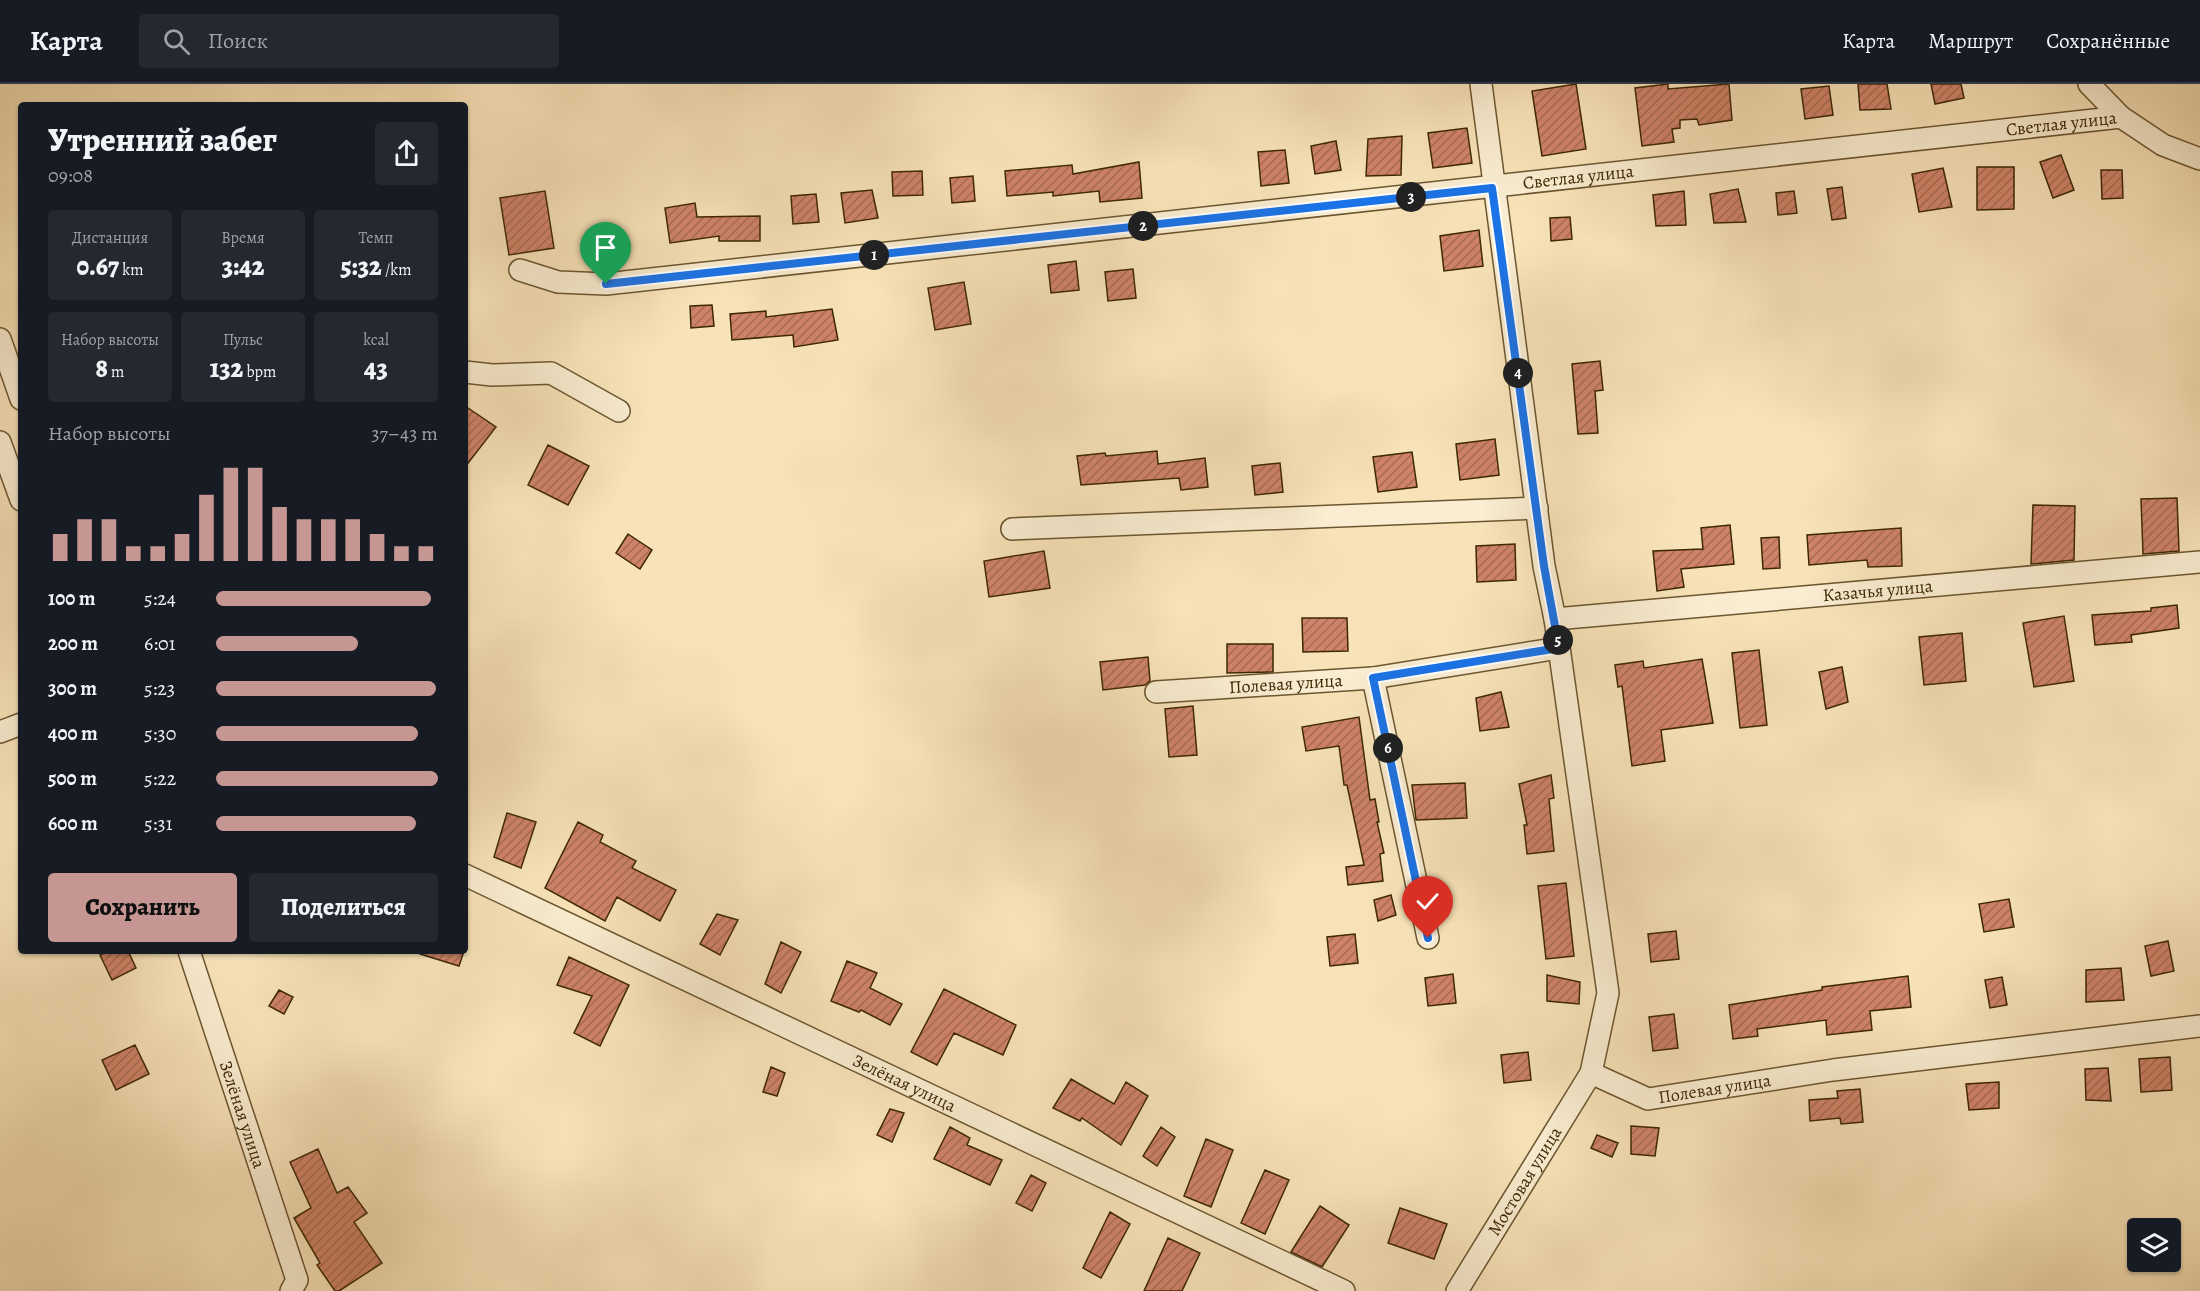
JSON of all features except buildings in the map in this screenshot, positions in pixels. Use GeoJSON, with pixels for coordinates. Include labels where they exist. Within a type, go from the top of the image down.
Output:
{"type":"FeatureCollection","features":[{"type":"Feature","properties":{"kind":"street"},"geometry":{"type":"LineString","coordinates":[[1481,84],[1492,188],[1608,993],[1591,1072]]}},
{"type":"Feature","properties":{"kind":"street"},"geometry":{"type":"LineString","coordinates":[[2089,84],[2121,117]]}},
{"type":"Feature","properties":{"kind":"street","name":"Светлая улица"},"geometry":{"type":"LineString","coordinates":[[520,270],[558,282],[606,284],[2121,117],[2163,145],[2200,159]]}},
{"type":"Feature","properties":{"kind":"street"},"geometry":{"type":"LineString","coordinates":[[0,339],[18,390]]}},
{"type":"Feature","properties":{"kind":"street"},"geometry":{"type":"LineString","coordinates":[[468,372],[492,375],[551,373],[619,411]]}},
{"type":"Feature","properties":{"kind":"street"},"geometry":{"type":"LineString","coordinates":[[0,442],[18,492]]}},
{"type":"Feature","properties":{"kind":"street"},"geometry":{"type":"LineString","coordinates":[[1012,529],[1537,508]]}},
{"type":"Feature","properties":{"kind":"street","name":"Казачья улица"},"geometry":{"type":"LineString","coordinates":[[1555,620],[2200,562]]}},
{"type":"Feature","properties":{"kind":"street","name":"Полевая улица"},"geometry":{"type":"LineString","coordinates":[[1156,692],[1373,678],[1559,648]]}},
{"type":"Feature","properties":{"kind":"street"},"geometry":{"type":"LineString","coordinates":[[1373,678],[1428,938]]}},
{"type":"Feature","properties":{"kind":"street"},"geometry":{"type":"LineString","coordinates":[[0,732],[18,725]]}},
{"type":"Feature","properties":{"kind":"street","name":"Зелёная улица"},"geometry":{"type":"LineString","coordinates":[[468,875],[1344,1291]]}},
{"type":"Feature","properties":{"kind":"street","name":"Зелёная улица"},"geometry":{"type":"LineString","coordinates":[[190,954],[294,1286]]}},
{"type":"Feature","properties":{"kind":"street","name":"Полевая улица"},"geometry":{"type":"LineString","coordinates":[[1591,1072],[1648,1099],[1833,1070],[2200,1026]]}},
{"type":"Feature","properties":{"kind":"street","name":"Мостовая улица"},"geometry":{"type":"LineString","coordinates":[[1457,1291],[1591,1072]]}},
{"type":"Feature","properties":{"kind":"route"},"geometry":{"type":"LineString","coordinates":[[606,284],[1492,188],[1544,566],[1559,648],[1373,678],[1428,938]]}}]}
